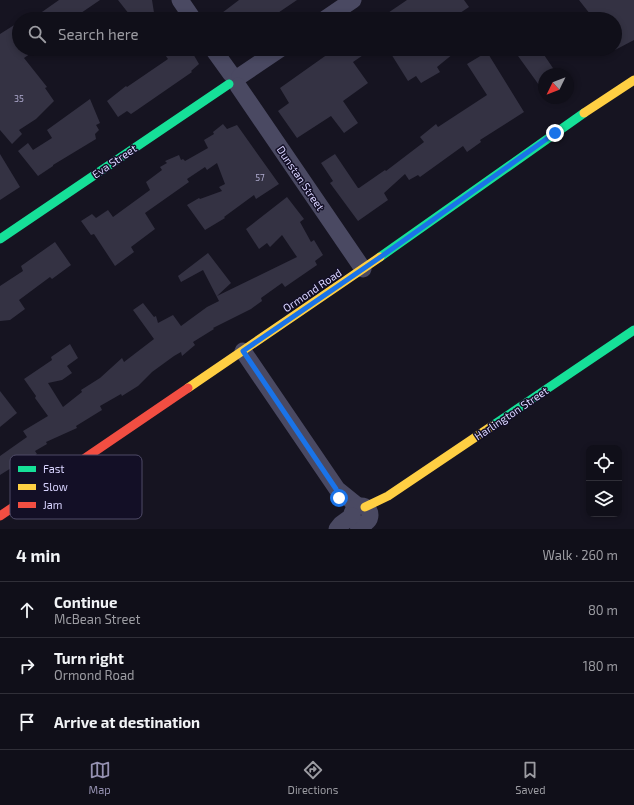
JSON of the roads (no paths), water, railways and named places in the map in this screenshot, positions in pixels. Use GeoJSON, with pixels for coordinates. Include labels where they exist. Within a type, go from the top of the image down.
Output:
{"type":"FeatureCollection","features":[{"type":"Feature","properties":{"kind":"street"},"geometry":{"type":"LineString","coordinates":[[180,0],[188,12]]}},
{"type":"Feature","properties":{"kind":"street"},"geometry":{"type":"LineString","coordinates":[[335,12],[353,0]]}},
{"type":"Feature","properties":{"kind":"street","name":"Dunstan Street"},"geometry":{"type":"LineString","coordinates":[[218,56],[363,269]]}},
{"type":"Feature","properties":{"kind":"street","name":"Eva Street"},"geometry":{"type":"LineString","coordinates":[[0,239],[270,56]]}},
{"type":"Feature","properties":{"kind":"street","name":"Ormond Road"},"geometry":{"type":"LineString","coordinates":[[90,455],[363,269],[537,146],[634,80]]}},
{"type":"Feature","properties":{"kind":"street","name":"Harlington Street"},"geometry":{"type":"LineString","coordinates":[[336,529],[341,524],[362,519],[388,496],[634,330]]}},
{"type":"Feature","properties":{"kind":"street"},"geometry":{"type":"LineString","coordinates":[[243,351],[336,489],[362,519]]}},
{"type":"Feature","properties":{"kind":"street","name":"Ormond Road"},"geometry":{"type":"LineString","coordinates":[[0,516],[10,509]]}}]}
